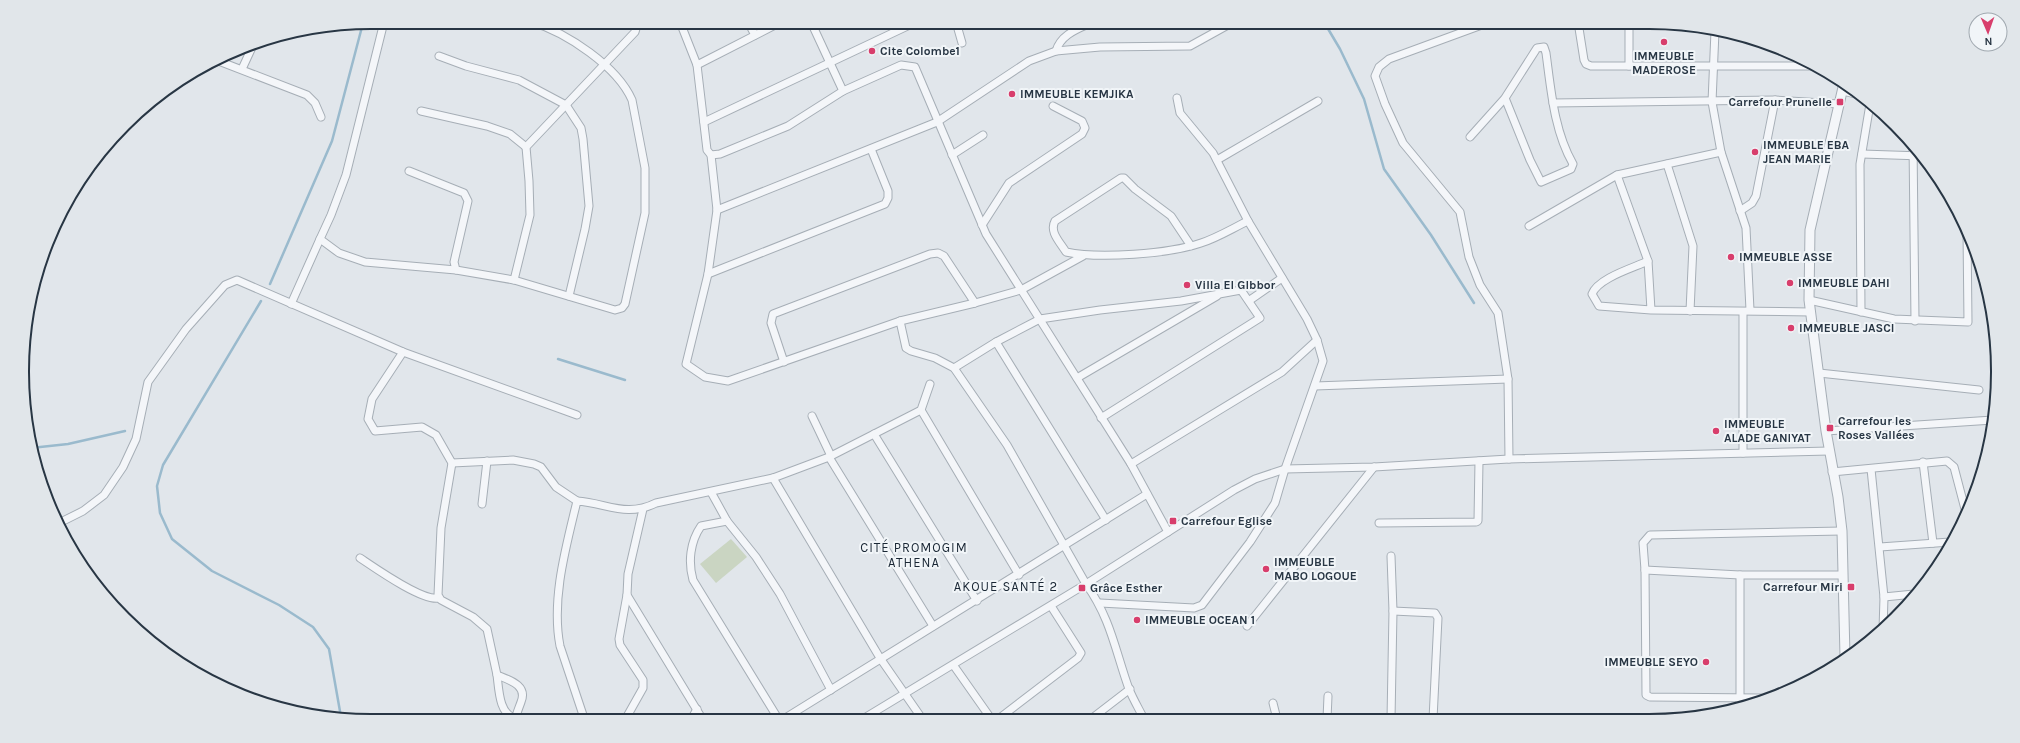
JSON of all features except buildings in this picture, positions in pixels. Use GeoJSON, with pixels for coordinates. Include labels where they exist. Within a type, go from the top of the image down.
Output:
{"type":"FeatureCollection","features":[{"type":"Feature","properties":{"kind":"street"},"geometry":{"type":"LineString","coordinates":[[291,304],[346,175],[382,29]]}},
{"type":"Feature","properties":{"kind":"street"},"geometry":{"type":"LineString","coordinates":[[320,238],[339,253],[365,262],[456,270],[514,280],[616,310],[622,308],[625,304],[645,213],[645,168],[632,100],[628,91],[605,66],[573,40],[548,29]]}},
{"type":"Feature","properties":{"kind":"street"},"geometry":{"type":"LineString","coordinates":[[526,147],[605,66],[635,32],[636,29]]}},
{"type":"Feature","properties":{"kind":"street"},"geometry":{"type":"LineString","coordinates":[[683,29],[697,65],[707,150],[711,155],[717,210],[708,274],[686,364],[705,377],[728,381],[900,322],[1022,290],[1083,256]]}},
{"type":"Feature","properties":{"kind":"street"},"geometry":{"type":"LineString","coordinates":[[752,29],[755,35]]}},
{"type":"Feature","properties":{"kind":"street"},"geometry":{"type":"LineString","coordinates":[[697,65],[767,29]]}},
{"type":"Feature","properties":{"kind":"street"},"geometry":{"type":"LineString","coordinates":[[814,29],[842,91]]}},
{"type":"Feature","properties":{"kind":"street"},"geometry":{"type":"LineString","coordinates":[[704,122],[901,29]]}},
{"type":"Feature","properties":{"kind":"street"},"geometry":{"type":"LineString","coordinates":[[958,29],[962,42]]}},
{"type":"Feature","properties":{"kind":"street"},"geometry":{"type":"LineString","coordinates":[[1056,51],[1059,42],[1067,35],[1079,29]]}},
{"type":"Feature","properties":{"kind":"street"},"geometry":{"type":"LineString","coordinates":[[717,210],[937,122],[1028,61],[1056,51],[1100,47],[1190,46],[1221,29]]}},
{"type":"Feature","properties":{"kind":"street"},"geometry":{"type":"LineString","coordinates":[[1471,29],[1389,59],[1379,67],[1375,76],[1385,104],[1404,143],[1460,212],[1469,257],[1480,285],[1498,313],[1508,379],[1509,459]]}},
{"type":"Feature","properties":{"kind":"street"},"geometry":{"type":"LineString","coordinates":[[1579,29],[1581,49],[1586,64],[1630,66],[1804,66]]}},
{"type":"Feature","properties":{"kind":"street"},"geometry":{"type":"LineString","coordinates":[[1629,29],[1630,66]]}},
{"type":"Feature","properties":{"kind":"street"},"geometry":{"type":"LineString","coordinates":[[1715,36],[1712,102],[1721,152],[1746,228],[1750,310]]}},
{"type":"Feature","properties":{"kind":"street"},"geometry":{"type":"LineString","coordinates":[[1470,137],[1505,98],[1537,48],[1541,46],[1544,47],[1546,53],[1553,103],[1564,148],[1573,164],[1573,167],[1541,182],[1530,160],[1505,98]]}},
{"type":"Feature","properties":{"kind":"street"},"geometry":{"type":"LineString","coordinates":[[242,69],[250,51]]}},
{"type":"Feature","properties":{"kind":"street"},"geometry":{"type":"LineString","coordinates":[[439,56],[466,66],[519,80],[566,105],[581,128],[584,139],[589,206],[586,229],[569,296]]}},
{"type":"Feature","properties":{"kind":"street"},"geometry":{"type":"LineString","coordinates":[[223,63],[307,95],[314,103],[321,117]]}},
{"type":"Feature","properties":{"kind":"street"},"geometry":{"type":"LineString","coordinates":[[711,155],[720,154],[788,126],[842,91],[901,65],[915,67],[937,122],[982,225],[1131,464],[1168,532]]}},
{"type":"Feature","properties":{"kind":"street"},"geometry":{"type":"LineString","coordinates":[[1842,89],[1810,230],[1809,300],[1826,432],[1832,472],[1838,497],[1842,531],[1845,652]]}},
{"type":"Feature","properties":{"kind":"street"},"geometry":{"type":"LineString","coordinates":[[1100,603],[1194,608],[1202,605],[1250,542],[1275,503],[1285,469],[1323,361],[1317,340],[1248,221],[1213,153],[1180,113],[1177,98]]}},
{"type":"Feature","properties":{"kind":"street"},"geometry":{"type":"LineString","coordinates":[[1740,211],[1752,203],[1756,196],[1775,100]]}},
{"type":"Feature","properties":{"kind":"street"},"geometry":{"type":"LineString","coordinates":[[1553,103],[1775,100],[1839,104]]}},
{"type":"Feature","properties":{"kind":"street"},"geometry":{"type":"LineString","coordinates":[[1217,160],[1318,101]]}},
{"type":"Feature","properties":{"kind":"street"},"geometry":{"type":"LineString","coordinates":[[982,225],[1009,182],[1082,134],[1085,128],[1082,121],[1052,106]]}},
{"type":"Feature","properties":{"kind":"street"},"geometry":{"type":"LineString","coordinates":[[421,110],[510,134],[526,147],[530,215],[514,280]]}},
{"type":"Feature","properties":{"kind":"street"},"geometry":{"type":"LineString","coordinates":[[1861,312],[1860,164],[1869,110]]}},
{"type":"Feature","properties":{"kind":"street"},"geometry":{"type":"LineString","coordinates":[[952,155],[983,135]]}},
{"type":"Feature","properties":{"kind":"street"},"geometry":{"type":"LineString","coordinates":[[708,274],[885,204],[888,198],[888,191],[871,149]]}},
{"type":"Feature","properties":{"kind":"street"},"geometry":{"type":"LineString","coordinates":[[1529,226],[1617,175],[1721,152]]}},
{"type":"Feature","properties":{"kind":"street"},"geometry":{"type":"LineString","coordinates":[[1862,154],[1913,155],[1915,321]]}},
{"type":"Feature","properties":{"kind":"street"},"geometry":{"type":"LineString","coordinates":[[1667,164],[1693,246],[1690,310]]}},
{"type":"Feature","properties":{"kind":"street"},"geometry":{"type":"LineString","coordinates":[[409,171],[464,193],[467,196],[468,201],[454,262],[456,270]]}},
{"type":"Feature","properties":{"kind":"street"},"geometry":{"type":"LineString","coordinates":[[1617,175],[1648,261],[1651,310]]}},
{"type":"Feature","properties":{"kind":"street"},"geometry":{"type":"LineString","coordinates":[[1191,246],[1172,216],[1135,189],[1124,178],[1055,221],[1052,230],[1066,252],[1083,256],[1141,254],[1191,246],[1201,243],[1248,221]]}},
{"type":"Feature","properties":{"kind":"street"},"geometry":{"type":"LineString","coordinates":[[1809,300],[1894,319],[1968,322],[1967,246]]}},
{"type":"Feature","properties":{"kind":"street"},"geometry":{"type":"LineString","coordinates":[[784,362],[771,324],[773,314],[930,254],[938,253],[944,256],[975,303]]}},
{"type":"Feature","properties":{"kind":"street"},"geometry":{"type":"LineString","coordinates":[[1648,261],[1594,287],[1592,294],[1599,306],[1651,310],[1743,312],[1750,310],[1811,312]]}},
{"type":"Feature","properties":{"kind":"street"},"geometry":{"type":"LineString","coordinates":[[1250,300],[1282,278]]}},
{"type":"Feature","properties":{"kind":"street"},"geometry":{"type":"LineString","coordinates":[[63,521],[83,510],[104,494],[120,472],[136,439],[148,382],[186,329],[225,285],[237,280],[403,352],[577,415]]}},
{"type":"Feature","properties":{"kind":"street"},"geometry":{"type":"LineString","coordinates":[[954,368],[996,342],[1040,320],[1100,310],[1181,301],[1241,290],[1250,300],[1260,318],[1101,418]]}},
{"type":"Feature","properties":{"kind":"street"},"geometry":{"type":"LineString","coordinates":[[1077,378],[1224,292]]}},
{"type":"Feature","properties":{"kind":"street"},"geometry":{"type":"LineString","coordinates":[[1743,312],[1743,453]]}},
{"type":"Feature","properties":{"kind":"street"},"geometry":{"type":"LineString","coordinates":[[900,322],[906,348],[911,351],[935,358],[954,368],[1007,445],[1066,546],[1086,584],[1100,603],[1115,640],[1130,689],[1142,714]]}},
{"type":"Feature","properties":{"kind":"street"},"geometry":{"type":"LineString","coordinates":[[1131,464],[1282,372],[1317,340]]}},
{"type":"Feature","properties":{"kind":"street"},"geometry":{"type":"LineString","coordinates":[[996,342],[1106,520]]}},
{"type":"Feature","properties":{"kind":"street"},"geometry":{"type":"LineString","coordinates":[[403,352],[372,399],[368,419],[375,431],[422,427],[436,435],[452,463],[441,528],[439,598]]}},
{"type":"Feature","properties":{"kind":"street"},"geometry":{"type":"LineString","coordinates":[[1819,373],[1979,390]]}},
{"type":"Feature","properties":{"kind":"street"},"geometry":{"type":"LineString","coordinates":[[1315,386],[1508,379]]}},
{"type":"Feature","properties":{"kind":"street"},"geometry":{"type":"LineString","coordinates":[[452,463],[513,460],[534,464],[541,467],[556,487],[577,501],[619,510],[643,509],[656,503],[774,478],[830,457],[921,410],[930,384]]}},
{"type":"Feature","properties":{"kind":"street"},"geometry":{"type":"LineString","coordinates":[[921,410],[1019,575]]}},
{"type":"Feature","properties":{"kind":"street"},"geometry":{"type":"LineString","coordinates":[[812,416],[830,457],[933,626]]}},
{"type":"Feature","properties":{"kind":"street"},"geometry":{"type":"LineString","coordinates":[[1826,432],[1987,420]]}},
{"type":"Feature","properties":{"kind":"street"},"geometry":{"type":"LineString","coordinates":[[874,434],[977,601]]}},
{"type":"Feature","properties":{"kind":"street"},"geometry":{"type":"LineString","coordinates":[[871,714],[954,666],[1248,483],[1285,469],[1374,467],[1509,459],[1829,451]]}},
{"type":"Feature","properties":{"kind":"street"},"geometry":{"type":"LineString","coordinates":[[1832,472],[1871,469],[1942,460],[1951,463],[1954,467],[1964,505]]}},
{"type":"Feature","properties":{"kind":"street"},"geometry":{"type":"LineString","coordinates":[[482,504],[487,461]]}},
{"type":"Feature","properties":{"kind":"street"},"geometry":{"type":"LineString","coordinates":[[1379,523],[1478,521],[1479,461]]}},
{"type":"Feature","properties":{"kind":"street"},"geometry":{"type":"LineString","coordinates":[[1923,462],[1933,543]]}},
{"type":"Feature","properties":{"kind":"street"},"geometry":{"type":"LineString","coordinates":[[1247,626],[1374,467]]}},
{"type":"Feature","properties":{"kind":"street"},"geometry":{"type":"LineString","coordinates":[[1871,469],[1884,596],[1883,621]]}},
{"type":"Feature","properties":{"kind":"street"},"geometry":{"type":"LineString","coordinates":[[774,478],[880,658],[919,714]]}},
{"type":"Feature","properties":{"kind":"street"},"geometry":{"type":"LineString","coordinates":[[711,492],[727,521],[756,557],[780,594],[831,690]]}},
{"type":"Feature","properties":{"kind":"street"},"geometry":{"type":"LineString","coordinates":[[792,714],[880,658],[977,601],[1066,546],[1147,494]]}},
{"type":"Feature","properties":{"kind":"street"},"geometry":{"type":"LineString","coordinates":[[577,501],[560,584],[558,636],[583,714]]}},
{"type":"Feature","properties":{"kind":"street"},"geometry":{"type":"LineString","coordinates":[[628,714],[643,688],[643,680],[620,645],[619,639],[627,595],[628,574],[643,509]]}},
{"type":"Feature","properties":{"kind":"street"},"geometry":{"type":"LineString","coordinates":[[727,521],[701,526],[694,536],[690,567],[691,574],[693,580],[775,714]]}},
{"type":"Feature","properties":{"kind":"street"},"geometry":{"type":"LineString","coordinates":[[1740,575],[1740,701],[1650,697],[1646,695],[1645,570],[1643,543],[1650,535],[1842,531]]}},
{"type":"Feature","properties":{"kind":"street"},"geometry":{"type":"LineString","coordinates":[[1880,547],[1945,542]]}},
{"type":"Feature","properties":{"kind":"street"},"geometry":{"type":"LineString","coordinates":[[1390,714],[1393,612],[1391,556]]}},
{"type":"Feature","properties":{"kind":"street"},"geometry":{"type":"LineString","coordinates":[[360,558],[423,596],[434,599],[439,598],[473,617],[487,630],[503,708],[507,714]]}},
{"type":"Feature","properties":{"kind":"street"},"geometry":{"type":"LineString","coordinates":[[1645,570],[1740,575],[1843,575]]}},
{"type":"Feature","properties":{"kind":"street"},"geometry":{"type":"LineString","coordinates":[[1884,596],[1908,594]]}},
{"type":"Feature","properties":{"kind":"street"},"geometry":{"type":"LineString","coordinates":[[627,595],[699,714]]}},
{"type":"Feature","properties":{"kind":"street"},"geometry":{"type":"LineString","coordinates":[[1005,714],[1078,658],[1080,653],[1051,606]]}},
{"type":"Feature","properties":{"kind":"street"},"geometry":{"type":"LineString","coordinates":[[1393,612],[1428,612],[1435,613],[1438,618],[1433,714]]}},
{"type":"Feature","properties":{"kind":"street"},"geometry":{"type":"LineString","coordinates":[[954,666],[988,714]]}},
{"type":"Feature","properties":{"kind":"street"},"geometry":{"type":"LineString","coordinates":[[497,675],[518,684],[522,691],[522,699],[517,714]]}},
{"type":"Feature","properties":{"kind":"street"},"geometry":{"type":"LineString","coordinates":[[1098,714],[1130,689]]}},
{"type":"Feature","properties":{"kind":"street"},"geometry":{"type":"LineString","coordinates":[[1327,714],[1328,696]]}},
{"type":"Feature","properties":{"kind":"street"},"geometry":{"type":"LineString","coordinates":[[1273,703],[1276,714]]}},
{"type":"Feature","properties":{"kind":"street"},"geometry":{"type":"LineString","coordinates":[[694,714],[696,709]]}},
{"type":"Feature","properties":{"kind":"green space"},"geometry":{"type":"Polygon","coordinates":[[[731,539],[747,557],[716,583],[700,564],[731,539]]]}},
{"type":"Feature","properties":{"kind":"waterway"},"geometry":{"type":"LineString","coordinates":[[270,284],[332,141],[361,29]]}},
{"type":"Feature","properties":{"kind":"waterway"},"geometry":{"type":"LineString","coordinates":[[1328,29],[1340,49],[1364,99],[1384,169],[1431,235],[1474,303]]}},
{"type":"Feature","properties":{"kind":"waterway"},"geometry":{"type":"LineString","coordinates":[[261,301],[163,465],[157,486],[160,513],[172,539],[212,571],[279,605],[313,627],[329,649],[340,712]]}},
{"type":"Feature","properties":{"kind":"waterway"},"geometry":{"type":"LineString","coordinates":[[558,359],[625,380]]}},
{"type":"Feature","properties":{"kind":"waterway"},"geometry":{"type":"LineString","coordinates":[[38,447],[68,444],[125,431]]}},
{"type":"Feature","properties":{"kind":"place","name":"IMMEUBLE MADEROSE"},"geometry":{"type":"Point","coordinates":[1664,42]}},
{"type":"Feature","properties":{"kind":"place","name":"Cite Colombe1"},"geometry":{"type":"Point","coordinates":[872,51]}},
{"type":"Feature","properties":{"kind":"place","name":"IMMEUBLE KEMJIKA"},"geometry":{"type":"Point","coordinates":[1012,94]}},
{"type":"Feature","properties":{"kind":"place","name":"Carrefour Prunelle"},"geometry":{"type":"Point","coordinates":[1840,102]}},
{"type":"Feature","properties":{"kind":"place","name":"IMMEUBLE EBA JEAN MARIE"},"geometry":{"type":"Point","coordinates":[1755,152]}},
{"type":"Feature","properties":{"kind":"place","name":"IMMEUBLE ASSE"},"geometry":{"type":"Point","coordinates":[1731,257]}},
{"type":"Feature","properties":{"kind":"place","name":"IMMEUBLE DAHI"},"geometry":{"type":"Point","coordinates":[1790,283]}},
{"type":"Feature","properties":{"kind":"place","name":"Villa El GIbbor"},"geometry":{"type":"Point","coordinates":[1187,285]}},
{"type":"Feature","properties":{"kind":"place","name":"IMMEUBLE JASCI"},"geometry":{"type":"Point","coordinates":[1791,328]}},
{"type":"Feature","properties":{"kind":"place","name":"Carrefour les Roses Vallées"},"geometry":{"type":"Point","coordinates":[1830,428]}},
{"type":"Feature","properties":{"kind":"place","name":"IMMEUBLE ALADE GANIYAT"},"geometry":{"type":"Point","coordinates":[1716,431]}},
{"type":"Feature","properties":{"kind":"place","name":"Carrefour Eglise"},"geometry":{"type":"Point","coordinates":[1173,521]}},
{"type":"Feature","properties":{"kind":"place","name":"IMMEUBLE MABO LOGOUE"},"geometry":{"type":"Point","coordinates":[1266,569]}},
{"type":"Feature","properties":{"kind":"place","name":"Carrefour Miri"},"geometry":{"type":"Point","coordinates":[1851,587]}},
{"type":"Feature","properties":{"kind":"place","name":"Grâce Esther"},"geometry":{"type":"Point","coordinates":[1082,588]}},
{"type":"Feature","properties":{"kind":"place","name":"IMMEUBLE OCEAN 1"},"geometry":{"type":"Point","coordinates":[1137,620]}},
{"type":"Feature","properties":{"kind":"place","name":"IMMEUBLE SEYO"},"geometry":{"type":"Point","coordinates":[1706,662]}},
{"type":"Feature","properties":{"kind":"district","name":"CITÉ PROMOGIM ATHENA"},"geometry":{"type":"Point","coordinates":[914,554]}},
{"type":"Feature","properties":{"kind":"district","name":"AKOUE SANTÉ 2"},"geometry":{"type":"Point","coordinates":[1006,586]}}]}
